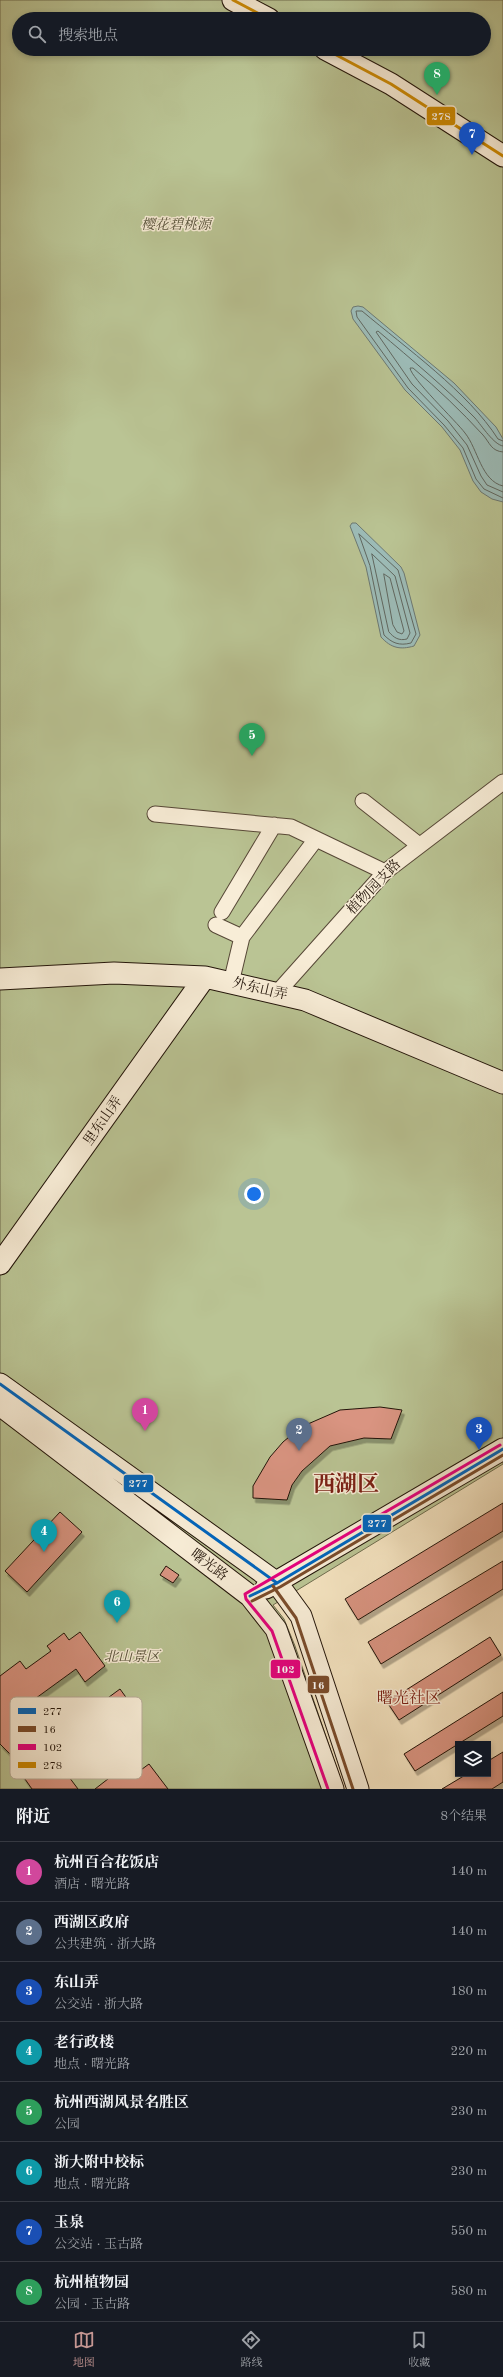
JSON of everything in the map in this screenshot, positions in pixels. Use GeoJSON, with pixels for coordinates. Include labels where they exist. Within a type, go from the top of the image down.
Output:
{"type":"FeatureCollection","features":[{"type":"Feature","properties":{"kind":"main road"},"geometry":{"type":"LineString","coordinates":[[233,0],[256,12]]}},
{"type":"Feature","properties":{"kind":"main road"},"geometry":{"type":"LineString","coordinates":[[338,56],[391,84],[503,156]]}},
{"type":"Feature","properties":{"kind":"main road","name":"外东山弄"},"geometry":{"type":"LineString","coordinates":[[0,978],[114,973],[205,977],[305,1000],[503,1083]]}},
{"type":"Feature","properties":{"kind":"main road","name":"里东山弄"},"geometry":{"type":"LineString","coordinates":[[0,1264],[205,977]]}},
{"type":"Feature","properties":{"kind":"main road","name":"曙光路"},"geometry":{"type":"LineString","coordinates":[[0,1384],[277,1583],[301,1616],[358,1789]]}},
{"type":"Feature","properties":{"kind":"main road","name":"曙光路"},"geometry":{"type":"LineString","coordinates":[[0,1405],[250,1596],[276,1629],[333,1789]]}},
{"type":"Feature","properties":{"kind":"main road"},"geometry":{"type":"LineString","coordinates":[[250,1596],[277,1583],[503,1449]]}},
{"type":"Feature","properties":{"kind":"street","name":"植物园支路"},"geometry":{"type":"LineString","coordinates":[[277,993],[385,872],[418,845],[503,782]]}},
{"type":"Feature","properties":{"kind":"street"},"geometry":{"type":"LineString","coordinates":[[363,801],[418,845]]}},
{"type":"Feature","properties":{"kind":"street"},"geometry":{"type":"LineString","coordinates":[[155,814],[291,827],[385,872]]}},
{"type":"Feature","properties":{"kind":"street"},"geometry":{"type":"LineString","coordinates":[[242,937],[219,919],[274,825]]}},
{"type":"Feature","properties":{"kind":"street"},"geometry":{"type":"LineString","coordinates":[[231,983],[242,937],[316,838]]}},
{"type":"Feature","properties":{"kind":"green space"},"geometry":{"type":"Polygon","coordinates":[[[0,0],[503,0],[503,1464],[273,1605],[284,1619],[295,1646],[344,1789],[0,1789],[0,0]]]}},
{"type":"Feature","properties":{"kind":"water"},"geometry":{"type":"Polygon","coordinates":[[[353,307],[363,307],[454,383],[496,427],[503,439],[503,502],[492,499],[481,492],[473,481],[460,450],[442,427],[405,390],[353,319],[351,311],[353,307]]]}},
{"type":"Feature","properties":{"kind":"water"},"geometry":{"type":"Polygon","coordinates":[[[352,523],[356,523],[401,567],[404,573],[420,635],[414,646],[400,648],[392,646],[381,637],[366,567],[350,526],[352,523]]]}},
{"type":"Feature","properties":{"kind":"building"},"geometry":{"type":"Polygon","coordinates":[[[380,1407],[402,1410],[391,1439],[364,1438],[330,1446],[302,1471],[292,1485],[287,1500],[253,1498],[253,1486],[270,1457],[283,1442],[301,1427],[340,1410],[380,1407]]]}},
{"type":"Feature","properties":{"kind":"building"},"geometry":{"type":"Polygon","coordinates":[[[503,1503],[503,1531],[358,1620],[345,1599],[503,1503]]]}},
{"type":"Feature","properties":{"kind":"building"},"geometry":{"type":"Polygon","coordinates":[[[60,1512],[82,1532],[27,1592],[5,1571],[60,1512]]]}},
{"type":"Feature","properties":{"kind":"building"},"geometry":{"type":"Polygon","coordinates":[[[503,1561],[503,1589],[381,1664],[368,1642],[503,1561]]]}},
{"type":"Feature","properties":{"kind":"building"},"geometry":{"type":"Polygon","coordinates":[[[166,1566],[179,1575],[173,1583],[160,1575],[166,1566]]]}},
{"type":"Feature","properties":{"kind":"building"},"geometry":{"type":"Polygon","coordinates":[[[80,1632],[105,1666],[85,1682],[76,1669],[38,1697],[10,1697],[10,1754],[0,1744],[0,1676],[20,1661],[26,1669],[51,1651],[47,1646],[64,1633],[69,1640],[80,1632]]]}},
{"type":"Feature","properties":{"kind":"building"},"geometry":{"type":"Polygon","coordinates":[[[490,1637],[501,1655],[399,1720],[387,1702],[490,1637]]]}},
{"type":"Feature","properties":{"kind":"building"},"geometry":{"type":"Polygon","coordinates":[[[120,1689],[126,1697],[109,1697],[120,1689]]]}},
{"type":"Feature","properties":{"kind":"building"},"geometry":{"type":"Polygon","coordinates":[[[503,1692],[503,1716],[463,1741],[455,1741],[455,1746],[415,1771],[404,1754],[503,1692]]]}},
{"type":"Feature","properties":{"kind":"building"},"geometry":{"type":"Polygon","coordinates":[[[503,1752],[503,1782],[492,1789],[442,1789],[462,1777],[491,1777],[491,1759],[503,1752]]]}},
{"type":"Feature","properties":{"kind":"building"},"geometry":{"type":"Polygon","coordinates":[[[149,1764],[168,1789],[95,1789],[108,1779],[142,1779],[142,1769],[149,1764]]]}},
{"type":"Feature","properties":{"kind":"building"},"geometry":{"type":"Polygon","coordinates":[[[25,1779],[70,1779],[78,1789],[32,1789],[25,1779]]]}},
{"type":"Feature","properties":{"kind":"transit line","name":"278"},"geometry":{"type":"LineString","coordinates":[[233,0],[256,12]]}},
{"type":"Feature","properties":{"kind":"transit line","name":"278"},"geometry":{"type":"LineString","coordinates":[[338,56],[391,84],[503,156]]}},
{"type":"Feature","properties":{"kind":"transit line","name":"277"},"geometry":{"type":"LineString","coordinates":[[0,1384],[277,1583]]}},
{"type":"Feature","properties":{"kind":"transit line","name":"102"},"geometry":{"type":"LineString","coordinates":[[328,1789],[272,1631],[246,1599],[245,1594],[500,1445]]}},
{"type":"Feature","properties":{"kind":"transit line","name":"277"},"geometry":{"type":"LineString","coordinates":[[250,1596],[277,1583],[503,1449]]}},
{"type":"Feature","properties":{"kind":"transit line","name":"16"},"geometry":{"type":"LineString","coordinates":[[252,1601],[280,1587],[503,1455]]}},
{"type":"Feature","properties":{"kind":"transit line","name":"16"},"geometry":{"type":"LineString","coordinates":[[273,1586],[296,1618],[353,1789]]}},
{"type":"Feature","properties":{"kind":"place","name":"杭州植物园"},"geometry":{"type":"Point","coordinates":[437,95]}},
{"type":"Feature","properties":{"kind":"place","name":"玉泉"},"geometry":{"type":"Point","coordinates":[472,155]}},
{"type":"Feature","properties":{"kind":"place","name":"杭州西湖风景名胜区"},"geometry":{"type":"Point","coordinates":[252,756]}},
{"type":"Feature","properties":{"kind":"place","name":"杭州百合花饭店"},"geometry":{"type":"Point","coordinates":[145,1431]}},
{"type":"Feature","properties":{"kind":"place","name":"东山弄"},"geometry":{"type":"Point","coordinates":[479,1450]}},
{"type":"Feature","properties":{"kind":"place","name":"西湖区政府"},"geometry":{"type":"Point","coordinates":[299,1451]}},
{"type":"Feature","properties":{"kind":"place","name":"老行政楼"},"geometry":{"type":"Point","coordinates":[44,1552]}},
{"type":"Feature","properties":{"kind":"place","name":"浙大附中校标"},"geometry":{"type":"Point","coordinates":[117,1623]}},
{"type":"Feature","properties":{"kind":"district","name":"西湖区"},"geometry":{"type":"Point","coordinates":[346,1485]}},
{"type":"Feature","properties":{"kind":"district","name":"曙光社区"},"geometry":{"type":"Point","coordinates":[409,1699]}},
{"type":"Feature","properties":{"kind":"park label","name":"樱花碧桃源"},"geometry":{"type":"Point","coordinates":[176,225]}},
{"type":"Feature","properties":{"kind":"park label","name":"北山景区"},"geometry":{"type":"Point","coordinates":[132,1657]}}]}
